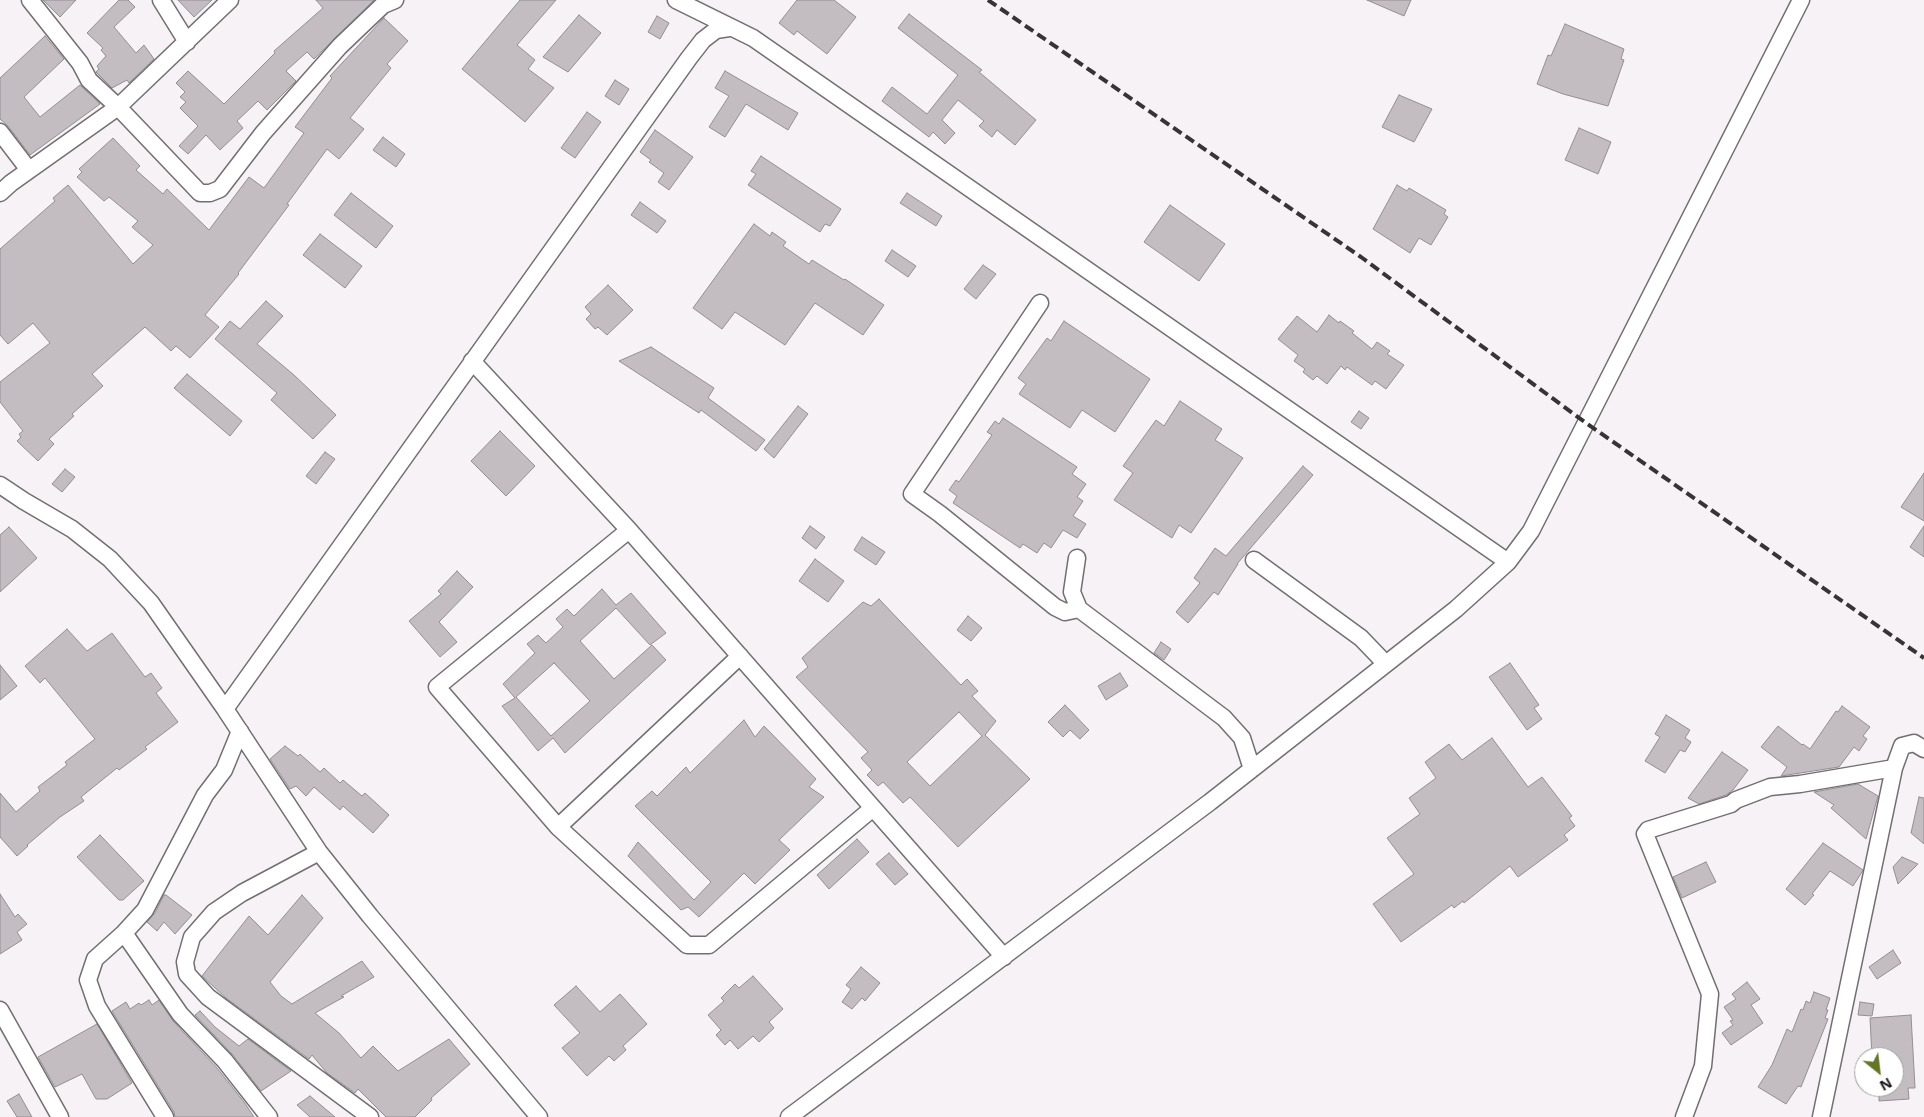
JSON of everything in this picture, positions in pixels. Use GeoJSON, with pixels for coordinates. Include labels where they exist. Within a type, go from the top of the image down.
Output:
{"type":"FeatureCollection","features":[{"type":"Feature","properties":{"kind":"street"},"geometry":{"type":"LineString","coordinates":[[30,0],[80,64],[89,80],[118,107],[200,193],[210,193],[220,189],[263,133],[340,46],[383,5],[394,0]]}},
{"type":"Feature","properties":{"kind":"street"},"geometry":{"type":"LineString","coordinates":[[160,0],[187,42]]}},
{"type":"Feature","properties":{"kind":"street"},"geometry":{"type":"LineString","coordinates":[[0,193],[11,183],[118,107],[230,0]]}},
{"type":"Feature","properties":{"kind":"street"},"geometry":{"type":"LineString","coordinates":[[676,0],[729,28],[739,30],[753,38],[1508,562]]}},
{"type":"Feature","properties":{"kind":"street"},"geometry":{"type":"LineString","coordinates":[[789,1117],[1252,769],[1456,609],[1508,562],[1531,531],[1801,0]]}},
{"type":"Feature","properties":{"kind":"street"},"geometry":{"type":"LineString","coordinates":[[225,709],[689,58],[703,40],[716,30],[729,28]]}},
{"type":"Feature","properties":{"kind":"street"},"geometry":{"type":"LineString","coordinates":[[0,132],[30,170]]}},
{"type":"Feature","properties":{"kind":"street"},"geometry":{"type":"LineString","coordinates":[[1040,303],[912,494],[940,514],[1055,607],[1065,612],[1079,609]]}},
{"type":"Feature","properties":{"kind":"street"},"geometry":{"type":"LineString","coordinates":[[472,361],[629,530],[1004,957]]}},
{"type":"Feature","properties":{"kind":"street"},"geometry":{"type":"LineString","coordinates":[[0,485],[72,529],[110,559],[151,603],[240,731],[319,852],[370,916],[539,1117]]}},
{"type":"Feature","properties":{"kind":"street"},"geometry":{"type":"LineString","coordinates":[[629,530],[437,686],[558,827],[687,945],[709,945],[873,808]]}},
{"type":"Feature","properties":{"kind":"street"},"geometry":{"type":"LineString","coordinates":[[1077,558],[1072,592],[1079,609],[1224,718],[1242,738],[1252,769]]}},
{"type":"Feature","properties":{"kind":"street"},"geometry":{"type":"LineString","coordinates":[[1254,560],[1360,638],[1386,664]]}},
{"type":"Feature","properties":{"kind":"street"},"geometry":{"type":"LineString","coordinates":[[558,827],[740,656]]}},
{"type":"Feature","properties":{"kind":"street"},"geometry":{"type":"LineString","coordinates":[[165,1117],[97,1006],[88,980],[95,958],[124,933],[145,910],[205,796],[224,770],[240,731]]}},
{"type":"Feature","properties":{"kind":"street"},"geometry":{"type":"LineString","coordinates":[[1821,1117],[1894,768],[1902,746],[1914,743],[1924,749]]}},
{"type":"Feature","properties":{"kind":"street"},"geometry":{"type":"LineString","coordinates":[[1684,1117],[1704,1066],[1710,994],[1645,834],[1648,830],[1731,804],[1770,787],[1800,784],[1894,768]]}},
{"type":"Feature","properties":{"kind":"street"},"geometry":{"type":"LineString","coordinates":[[319,852],[242,893],[214,912],[192,937],[185,962],[187,974],[208,997],[370,1117]]}},
{"type":"Feature","properties":{"kind":"street"},"geometry":{"type":"LineString","coordinates":[[124,933],[180,1014],[225,1061],[269,1117]]}},
{"type":"Feature","properties":{"kind":"street"},"geometry":{"type":"LineString","coordinates":[[0,1010],[60,1117]]}},
{"type":"Feature","properties":{"kind":"building"},"geometry":{"type":"Polygon","coordinates":[[[43,0],[76,0],[60,17],[43,0]]]}},
{"type":"Feature","properties":{"kind":"building"},"geometry":{"type":"Polygon","coordinates":[[[119,0],[128,0],[135,7],[114,27],[136,53],[144,45],[154,59],[129,83],[127,80],[112,88],[96,72],[99,69],[97,66],[106,56],[101,50],[103,48],[87,33],[119,0]]]}},
{"type":"Feature","properties":{"kind":"building"},"geometry":{"type":"Polygon","coordinates":[[[178,0],[212,0],[194,17],[178,0]]]}},
{"type":"Feature","properties":{"kind":"building"},"geometry":{"type":"Polygon","coordinates":[[[316,0],[374,0],[314,59],[307,52],[286,71],[296,81],[267,110],[258,101],[237,121],[243,128],[220,150],[206,135],[188,154],[179,146],[198,126],[180,108],[186,102],[180,97],[185,92],[176,83],[188,71],[224,104],[275,53],[274,51],[323,8],[316,0]]]}},
{"type":"Feature","properties":{"kind":"building"},"geometry":{"type":"Polygon","coordinates":[[[520,0],[556,0],[517,45],[535,60],[528,69],[554,88],[525,122],[462,69],[520,0]]]}},
{"type":"Feature","properties":{"kind":"building"},"geometry":{"type":"Polygon","coordinates":[[[797,0],[834,0],[856,17],[827,54],[797,31],[794,35],[779,23],[797,0]]]}},
{"type":"Feature","properties":{"kind":"building"},"geometry":{"type":"Polygon","coordinates":[[[1367,0],[1411,0],[1404,16],[1367,0]]]}},
{"type":"Feature","properties":{"kind":"building"},"geometry":{"type":"Polygon","coordinates":[[[909,14],[982,70],[979,72],[1036,120],[1015,145],[997,130],[992,137],[979,126],[984,121],[958,100],[942,120],[955,133],[945,144],[933,132],[929,137],[882,101],[892,87],[927,114],[958,75],[898,28],[909,14]]]}},
{"type":"Feature","properties":{"kind":"building"},"geometry":{"type":"Polygon","coordinates":[[[579,15],[601,33],[568,72],[543,57],[579,15]]]}},
{"type":"Feature","properties":{"kind":"building"},"geometry":{"type":"Polygon","coordinates":[[[657,16],[669,23],[660,39],[648,32],[657,16]]]}},
{"type":"Feature","properties":{"kind":"building"},"geometry":{"type":"Polygon","coordinates":[[[384,18],[408,41],[387,64],[391,68],[350,118],[364,129],[339,159],[327,149],[239,274],[205,315],[219,327],[190,358],[176,346],[171,351],[145,327],[92,374],[103,386],[72,414],[74,416],[49,439],[54,444],[38,461],[17,441],[21,437],[19,434],[23,431],[0,402],[0,382],[50,343],[33,323],[8,344],[0,335],[0,249],[55,201],[53,198],[68,185],[133,264],[153,245],[132,227],[138,221],[109,197],[104,201],[77,177],[82,172],[79,169],[113,138],[140,166],[136,170],[163,194],[167,189],[209,230],[249,177],[264,188],[304,133],[295,127],[332,78],[330,76],[384,18]]]}},
{"type":"Feature","properties":{"kind":"building"},"geometry":{"type":"Polygon","coordinates":[[[1565,24],[1624,49],[1621,59],[1624,60],[1608,106],[1563,94],[1537,84],[1548,55],[1551,56],[1565,24]]]}},
{"type":"Feature","properties":{"kind":"building"},"geometry":{"type":"Polygon","coordinates":[[[45,36],[64,59],[24,97],[40,117],[80,85],[100,104],[30,155],[8,126],[0,119],[0,78],[45,36]]]}},
{"type":"Feature","properties":{"kind":"building"},"geometry":{"type":"Polygon","coordinates":[[[725,71],[798,113],[788,130],[746,104],[725,137],[709,127],[729,96],[715,88],[725,71]]]}},
{"type":"Feature","properties":{"kind":"building"},"geometry":{"type":"Polygon","coordinates":[[[615,80],[629,89],[619,105],[605,96],[615,80]]]}},
{"type":"Feature","properties":{"kind":"building"},"geometry":{"type":"Polygon","coordinates":[[[1399,95],[1432,109],[1414,142],[1382,127],[1399,95]]]}},
{"type":"Feature","properties":{"kind":"building"},"geometry":{"type":"Polygon","coordinates":[[[587,112],[601,122],[575,158],[561,148],[587,112]]]}},
{"type":"Feature","properties":{"kind":"building"},"geometry":{"type":"Polygon","coordinates":[[[1579,128],[1611,142],[1598,174],[1565,160],[1579,128]]]}},
{"type":"Feature","properties":{"kind":"building"},"geometry":{"type":"Polygon","coordinates":[[[655,130],[693,157],[669,190],[658,182],[664,173],[649,162],[651,160],[640,152],[655,130]]]}},
{"type":"Feature","properties":{"kind":"building"},"geometry":{"type":"Polygon","coordinates":[[[383,137],[405,154],[396,167],[373,150],[383,137]]]}},
{"type":"Feature","properties":{"kind":"building"},"geometry":{"type":"Polygon","coordinates":[[[761,156],[841,209],[830,226],[825,224],[820,232],[748,185],[756,174],[751,171],[761,156]]]}},
{"type":"Feature","properties":{"kind":"building"},"geometry":{"type":"Polygon","coordinates":[[[1397,185],[1407,191],[1409,188],[1446,210],[1444,214],[1448,217],[1431,245],[1419,238],[1410,253],[1373,229],[1397,185]]]}},
{"type":"Feature","properties":{"kind":"building"},"geometry":{"type":"Polygon","coordinates":[[[351,193],[393,226],[376,248],[334,215],[351,193]]]}},
{"type":"Feature","properties":{"kind":"building"},"geometry":{"type":"Polygon","coordinates":[[[907,193],[942,216],[936,226],[900,203],[907,193]]]}},
{"type":"Feature","properties":{"kind":"building"},"geometry":{"type":"Polygon","coordinates":[[[640,202],[666,221],[657,233],[631,215],[640,202]]]}},
{"type":"Feature","properties":{"kind":"building"},"geometry":{"type":"Polygon","coordinates":[[[1170,205],[1225,244],[1199,281],[1144,242],[1170,205]]]}},
{"type":"Feature","properties":{"kind":"building"},"geometry":{"type":"Polygon","coordinates":[[[754,224],[770,236],[772,232],[786,242],[783,246],[809,264],[812,260],[884,305],[863,335],[815,303],[785,345],[735,312],[722,329],[693,308],[754,224]]]}},
{"type":"Feature","properties":{"kind":"building"},"geometry":{"type":"Polygon","coordinates":[[[320,234],[362,266],[345,288],[303,255],[320,234]]]}},
{"type":"Feature","properties":{"kind":"building"},"geometry":{"type":"Polygon","coordinates":[[[892,250],[916,266],[908,277],[885,261],[892,250]]]}},
{"type":"Feature","properties":{"kind":"building"},"geometry":{"type":"Polygon","coordinates":[[[983,265],[996,274],[976,299],[964,289],[983,265]]]}},
{"type":"Feature","properties":{"kind":"building"},"geometry":{"type":"Polygon","coordinates":[[[608,285],[633,310],[607,335],[598,327],[595,329],[586,319],[591,314],[585,307],[608,285]]]}},
{"type":"Feature","properties":{"kind":"building"},"geometry":{"type":"Polygon","coordinates":[[[266,301],[283,316],[257,344],[294,375],[336,415],[313,439],[271,400],[277,393],[215,339],[230,321],[240,329],[266,301]]]}},
{"type":"Feature","properties":{"kind":"building"},"geometry":{"type":"Polygon","coordinates":[[[1329,315],[1354,331],[1352,333],[1372,349],[1377,342],[1390,351],[1387,354],[1404,365],[1386,389],[1375,381],[1372,385],[1347,367],[1345,370],[1341,366],[1327,384],[1317,376],[1313,380],[1303,372],[1305,369],[1294,361],[1298,355],[1278,339],[1297,316],[1317,332],[1329,315]]]}},
{"type":"Feature","properties":{"kind":"building"},"geometry":{"type":"Polygon","coordinates":[[[1064,321],[1150,379],[1115,432],[1082,410],[1070,428],[1019,394],[1026,384],[1018,378],[1047,338],[1051,341],[1064,321]]]}},
{"type":"Feature","properties":{"kind":"building"},"geometry":{"type":"Polygon","coordinates":[[[651,347],[714,388],[708,398],[765,440],[756,451],[701,410],[699,413],[619,361],[651,347]]]}},
{"type":"Feature","properties":{"kind":"building"},"geometry":{"type":"Polygon","coordinates":[[[187,374],[242,421],[230,436],[174,388],[187,374]]]}},
{"type":"Feature","properties":{"kind":"building"},"geometry":{"type":"Polygon","coordinates":[[[1180,401],[1222,429],[1215,440],[1243,458],[1191,533],[1179,525],[1172,538],[1114,500],[1133,473],[1123,466],[1156,420],[1164,426],[1180,401]]]}},
{"type":"Feature","properties":{"kind":"building"},"geometry":{"type":"Polygon","coordinates":[[[798,406],[808,414],[774,458],[764,449],[798,406]]]}},
{"type":"Feature","properties":{"kind":"building"},"geometry":{"type":"Polygon","coordinates":[[[1359,411],[1369,418],[1361,429],[1351,422],[1359,411]]]}},
{"type":"Feature","properties":{"kind":"building"},"geometry":{"type":"Polygon","coordinates":[[[1003,418],[1077,467],[1072,474],[1086,484],[1077,497],[1083,501],[1073,516],[1086,524],[1077,538],[1063,530],[1051,548],[1044,543],[1037,553],[1023,544],[1020,548],[953,503],[957,496],[949,490],[956,480],[959,482],[992,435],[987,432],[995,421],[999,424],[1003,418]]]}},
{"type":"Feature","properties":{"kind":"building"},"geometry":{"type":"Polygon","coordinates":[[[500,431],[535,466],[506,496],[471,461],[500,431]]]}},
{"type":"Feature","properties":{"kind":"building"},"geometry":{"type":"Polygon","coordinates":[[[325,452],[335,459],[316,484],[306,476],[325,452]]]}},
{"type":"Feature","properties":{"kind":"building"},"geometry":{"type":"Polygon","coordinates":[[[1303,466],[1313,475],[1237,564],[1218,595],[1214,592],[1188,623],[1176,612],[1200,583],[1194,578],[1215,548],[1226,556],[1303,466]]]}},
{"type":"Feature","properties":{"kind":"building"},"geometry":{"type":"Polygon","coordinates":[[[65,469],[75,477],[62,492],[52,484],[65,469]]]}},
{"type":"Feature","properties":{"kind":"building"},"geometry":{"type":"Polygon","coordinates":[[[1924,473],[1924,521],[1901,507],[1924,473]]]}},
{"type":"Feature","properties":{"kind":"building"},"geometry":{"type":"Polygon","coordinates":[[[810,526],[825,537],[816,549],[802,538],[810,526]]]}},
{"type":"Feature","properties":{"kind":"building"},"geometry":{"type":"Polygon","coordinates":[[[1924,526],[1924,557],[1910,547],[1924,526]]]}},
{"type":"Feature","properties":{"kind":"building"},"geometry":{"type":"Polygon","coordinates":[[[9,527],[37,558],[0,592],[0,535],[9,527]]]}},
{"type":"Feature","properties":{"kind":"building"},"geometry":{"type":"Polygon","coordinates":[[[862,537],[885,552],[876,565],[854,550],[862,537]]]}},
{"type":"Feature","properties":{"kind":"building"},"geometry":{"type":"Polygon","coordinates":[[[815,559],[844,581],[828,602],[799,581],[815,559]]]}},
{"type":"Feature","properties":{"kind":"building"},"geometry":{"type":"Polygon","coordinates":[[[457,571],[473,587],[439,622],[457,642],[440,657],[409,621],[441,594],[438,591],[457,571]]]}},
{"type":"Feature","properties":{"kind":"building"},"geometry":{"type":"Polygon","coordinates":[[[602,589],[616,605],[631,593],[666,633],[650,645],[616,608],[580,641],[614,679],[652,645],[666,660],[565,753],[553,738],[538,751],[502,706],[515,698],[503,684],[535,653],[527,644],[538,635],[546,643],[563,627],[556,619],[567,609],[574,616],[602,589]],[[554,663],[516,697],[551,736],[590,701],[554,663]]]}},
{"type":"Feature","properties":{"kind":"building"},"geometry":{"type":"Polygon","coordinates":[[[879,599],[961,685],[967,679],[978,691],[972,696],[996,721],[985,735],[1030,779],[958,847],[910,797],[903,803],[883,782],[878,786],[867,775],[872,770],[861,758],[868,752],[796,677],[808,667],[802,658],[863,602],[871,606],[879,599]],[[959,712],[907,762],[930,786],[982,736],[959,712]]]}},
{"type":"Feature","properties":{"kind":"building"},"geometry":{"type":"Polygon","coordinates":[[[968,616],[982,628],[971,641],[957,630],[968,616]]]}},
{"type":"Feature","properties":{"kind":"building"},"geometry":{"type":"Polygon","coordinates":[[[67,629],[87,651],[112,633],[145,677],[151,673],[162,688],[156,693],[178,722],[145,747],[147,749],[119,770],[117,768],[81,797],[84,801],[60,817],[17,856],[0,837],[0,793],[16,812],[40,791],[38,787],[67,765],[65,762],[95,739],[45,678],[40,683],[25,666],[67,629]]]}},
{"type":"Feature","properties":{"kind":"building"},"geometry":{"type":"Polygon","coordinates":[[[1161,642],[1171,649],[1164,660],[1154,653],[1161,642]]]}},
{"type":"Feature","properties":{"kind":"building"},"geometry":{"type":"Polygon","coordinates":[[[1510,663],[1539,705],[1534,708],[1542,719],[1527,730],[1489,677],[1510,663]]]}},
{"type":"Feature","properties":{"kind":"building"},"geometry":{"type":"Polygon","coordinates":[[[0,665],[17,686],[0,700],[0,665]]]}},
{"type":"Feature","properties":{"kind":"building"},"geometry":{"type":"Polygon","coordinates":[[[1120,673],[1128,686],[1106,700],[1098,686],[1120,673]]]}},
{"type":"Feature","properties":{"kind":"building"},"geometry":{"type":"Polygon","coordinates":[[[1065,705],[1089,730],[1080,739],[1070,730],[1063,737],[1048,722],[1065,705]]]}},
{"type":"Feature","properties":{"kind":"building"},"geometry":{"type":"Polygon","coordinates":[[[1842,706],[1870,727],[1863,736],[1867,739],[1859,751],[1854,747],[1839,767],[1781,776],[1787,767],[1761,747],[1778,726],[1810,749],[1836,711],[1838,712],[1842,706]]]}},
{"type":"Feature","properties":{"kind":"building"},"geometry":{"type":"Polygon","coordinates":[[[1666,715],[1690,730],[1685,738],[1691,742],[1685,752],[1680,750],[1665,773],[1645,761],[1660,737],[1655,734],[1666,715]]]}},
{"type":"Feature","properties":{"kind":"building"},"geometry":{"type":"Polygon","coordinates":[[[744,720],[755,737],[764,726],[816,779],[809,787],[824,797],[779,840],[790,850],[755,884],[744,873],[699,917],[688,907],[681,910],[628,856],[638,842],[694,900],[711,882],[635,806],[652,791],[657,796],[686,767],[690,773],[744,720]]]}},
{"type":"Feature","properties":{"kind":"building"},"geometry":{"type":"Polygon","coordinates":[[[1492,738],[1528,787],[1542,777],[1572,816],[1569,818],[1575,826],[1564,835],[1568,840],[1518,877],[1510,866],[1464,903],[1463,901],[1454,908],[1452,905],[1401,942],[1373,904],[1414,874],[1387,838],[1420,814],[1409,798],[1436,778],[1425,762],[1449,744],[1462,760],[1492,738]]]}},
{"type":"Feature","properties":{"kind":"building"},"geometry":{"type":"Polygon","coordinates":[[[285,746],[298,756],[300,754],[320,772],[324,768],[340,783],[343,780],[362,796],[365,793],[389,815],[373,833],[343,806],[340,810],[314,787],[306,796],[296,786],[290,789],[270,759],[285,746]]]}},
{"type":"Feature","properties":{"kind":"building"},"geometry":{"type":"Polygon","coordinates":[[[1722,752],[1748,770],[1733,790],[1726,795],[1699,804],[1688,798],[1722,752]]]}},
{"type":"Feature","properties":{"kind":"building"},"geometry":{"type":"Polygon","coordinates":[[[1858,784],[1878,796],[1866,839],[1831,808],[1834,805],[1814,792],[1858,784]]]}},
{"type":"Feature","properties":{"kind":"building"},"geometry":{"type":"Polygon","coordinates":[[[1919,797],[1924,798],[1924,844],[1911,833],[1919,797]]]}},
{"type":"Feature","properties":{"kind":"building"},"geometry":{"type":"Polygon","coordinates":[[[100,835],[144,881],[123,900],[119,900],[77,857],[100,835]]]}},
{"type":"Feature","properties":{"kind":"building"},"geometry":{"type":"Polygon","coordinates":[[[857,839],[869,852],[829,889],[817,875],[857,839]]]}},
{"type":"Feature","properties":{"kind":"building"},"geometry":{"type":"Polygon","coordinates":[[[1823,843],[1863,870],[1853,886],[1830,871],[1805,905],[1786,889],[1823,843]]]}},
{"type":"Feature","properties":{"kind":"building"},"geometry":{"type":"Polygon","coordinates":[[[889,853],[908,874],[895,885],[876,864],[889,853]]]}},
{"type":"Feature","properties":{"kind":"building"},"geometry":{"type":"Polygon","coordinates":[[[1902,857],[1918,864],[1898,884],[1893,867],[1902,857]]]}},
{"type":"Feature","properties":{"kind":"building"},"geometry":{"type":"Polygon","coordinates":[[[1706,862],[1716,882],[1682,898],[1673,877],[1706,862]]]}},
{"type":"Feature","properties":{"kind":"building"},"geometry":{"type":"Polygon","coordinates":[[[0,894],[15,917],[18,914],[27,924],[17,932],[22,940],[0,954],[0,894]]]}},
{"type":"Feature","properties":{"kind":"building"},"geometry":{"type":"Polygon","coordinates":[[[164,895],[192,915],[175,934],[164,922],[157,931],[147,922],[155,913],[164,895]]]}},
{"type":"Feature","properties":{"kind":"building"},"geometry":{"type":"Polygon","coordinates":[[[302,895],[323,918],[270,982],[281,996],[292,1004],[362,961],[374,977],[315,1013],[339,1033],[361,1058],[373,1046],[398,1071],[449,1039],[470,1064],[431,1098],[432,1100],[415,1117],[386,1117],[358,1089],[355,1093],[327,1073],[312,1055],[309,1059],[226,998],[202,976],[249,916],[268,935],[302,895]]]}},
{"type":"Feature","properties":{"kind":"building"},"geometry":{"type":"Polygon","coordinates":[[[1893,950],[1901,963],[1877,979],[1869,967],[1893,950]]]}},
{"type":"Feature","properties":{"kind":"building"},"geometry":{"type":"Polygon","coordinates":[[[861,967],[880,983],[865,1001],[862,998],[852,1009],[842,1002],[851,989],[846,985],[861,967]]]}},
{"type":"Feature","properties":{"kind":"building"},"geometry":{"type":"Polygon","coordinates":[[[753,976],[783,1009],[769,1022],[774,1028],[759,1042],[753,1036],[738,1049],[730,1040],[725,1045],[716,1035],[721,1030],[708,1015],[724,1001],[721,998],[735,984],[739,988],[753,976]]]}},
{"type":"Feature","properties":{"kind":"building"},"geometry":{"type":"Polygon","coordinates":[[[1747,982],[1760,999],[1751,1005],[1763,1023],[1731,1045],[1722,1033],[1733,1025],[1730,1021],[1733,1020],[1724,1007],[1736,999],[1732,994],[1747,982]]]}},
{"type":"Feature","properties":{"kind":"building"},"geometry":{"type":"Polygon","coordinates":[[[576,986],[600,1012],[620,994],[647,1024],[623,1046],[626,1050],[614,1061],[609,1056],[587,1076],[562,1048],[580,1033],[554,1005],[576,986]]]}},
{"type":"Feature","properties":{"kind":"building"},"geometry":{"type":"Polygon","coordinates":[[[1814,992],[1830,998],[1825,1018],[1828,1019],[1801,1087],[1798,1086],[1786,1104],[1758,1087],[1772,1065],[1787,1029],[1792,1032],[1801,1009],[1803,1010],[1806,1001],[1810,1003],[1814,992]]]}},
{"type":"Feature","properties":{"kind":"building"},"geometry":{"type":"Polygon","coordinates":[[[149,1000],[152,1005],[159,1000],[173,1021],[217,1068],[254,1117],[175,1117],[174,1112],[112,1011],[126,1002],[130,1009],[139,1003],[141,1005],[149,1000]]]}},
{"type":"Feature","properties":{"kind":"building"},"geometry":{"type":"Polygon","coordinates":[[[1860,1002],[1874,1004],[1872,1016],[1858,1015],[1860,1002]]]}},
{"type":"Feature","properties":{"kind":"building"},"geometry":{"type":"Polygon","coordinates":[[[200,1011],[215,1027],[239,1046],[248,1039],[291,1071],[261,1091],[232,1054],[195,1015],[200,1011]]]}},
{"type":"Feature","properties":{"kind":"building"},"geometry":{"type":"Polygon","coordinates":[[[1911,1015],[1915,1088],[1908,1088],[1909,1099],[1879,1101],[1879,1097],[1904,1097],[1904,1047],[1871,1047],[1870,1018],[1911,1015]]]}},
{"type":"Feature","properties":{"kind":"building"},"geometry":{"type":"Polygon","coordinates":[[[97,1024],[132,1083],[107,1099],[96,1099],[82,1074],[55,1087],[38,1057],[97,1024]]]}},
{"type":"Feature","properties":{"kind":"building"},"geometry":{"type":"Polygon","coordinates":[[[19,1094],[32,1117],[17,1117],[7,1101],[19,1094]]]}},
{"type":"Feature","properties":{"kind":"building"},"geometry":{"type":"Polygon","coordinates":[[[310,1096],[335,1117],[310,1117],[297,1105],[310,1096]]]}},
{"type":"Feature","properties":{"kind":"railway"},"geometry":{"type":"LineString","coordinates":[[988,0],[1361,257],[1586,423],[1924,658]]}}]}
